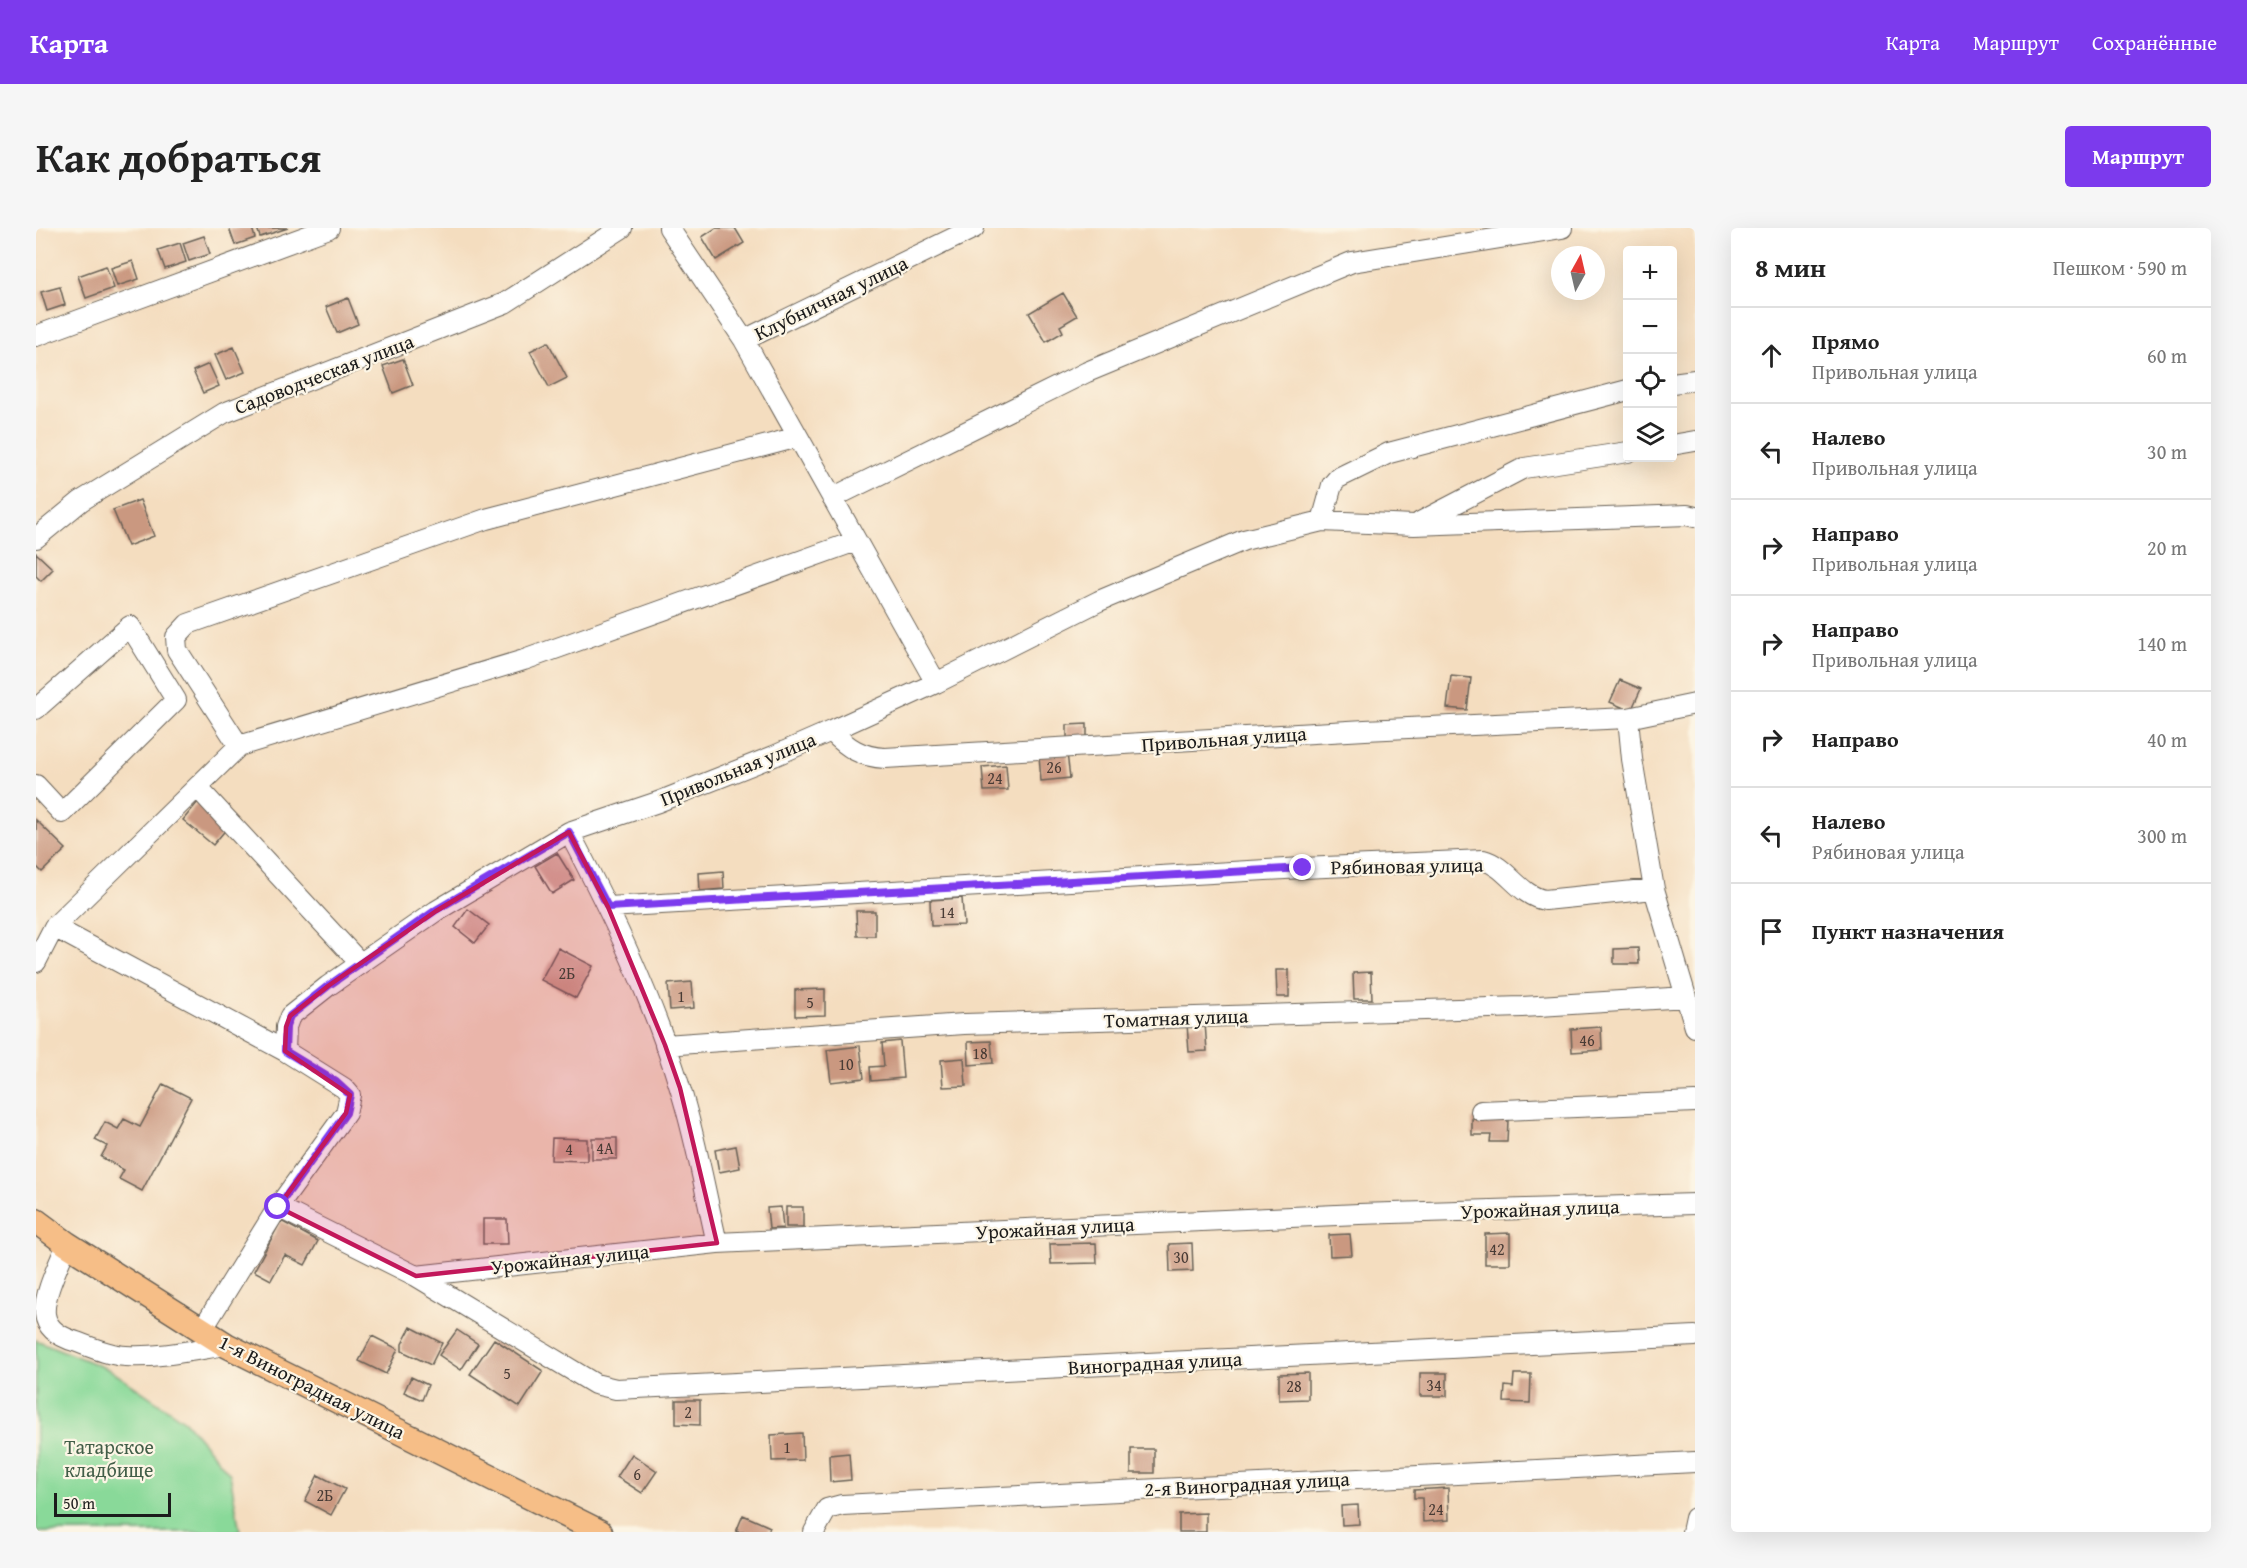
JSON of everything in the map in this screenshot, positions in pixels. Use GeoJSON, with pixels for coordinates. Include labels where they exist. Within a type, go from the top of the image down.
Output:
{"type":"FeatureCollection","features":[{"type":"Feature","properties":{"kind":"main road","name":"1-я Виноградная улица"},"geometry":{"type":"LineString","coordinates":[[36,1221],[226,1346],[600,1532]]}},
{"type":"Feature","properties":{"kind":"street"},"geometry":{"type":"LineString","coordinates":[[36,336],[329,228]]}},
{"type":"Feature","properties":{"kind":"street","name":"Садоводческая улица"},"geometry":{"type":"LineString","coordinates":[[36,538],[81,501],[224,413],[505,303],[622,228]]}},
{"type":"Feature","properties":{"kind":"street","name":"Клубничная улица"},"geometry":{"type":"LineString","coordinates":[[669,228],[744,340],[974,228]]}},
{"type":"Feature","properties":{"kind":"street"},"geometry":{"type":"LineString","coordinates":[[832,498],[1087,372],[1352,262],[1562,228]]}},
{"type":"Feature","properties":{"kind":"street"},"geometry":{"type":"LineString","coordinates":[[744,340],[936,683]]}},
{"type":"Feature","properties":{"kind":"street"},"geometry":{"type":"LineString","coordinates":[[1677,382],[1695,380]]}},
{"type":"Feature","properties":{"kind":"street"},"geometry":{"type":"LineString","coordinates":[[1322,521],[1332,485],[1338,478],[1389,453],[1623,391]]}},
{"type":"Feature","properties":{"kind":"street"},"geometry":{"type":"LineString","coordinates":[[239,746],[177,650],[176,637],[188,624],[486,519],[798,437]]}},
{"type":"Feature","properties":{"kind":"street"},"geometry":{"type":"LineString","coordinates":[[1677,444],[1695,441]]}},
{"type":"Feature","properties":{"kind":"street"},"geometry":{"type":"LineString","coordinates":[[1414,525],[1524,468],[1623,453]]}},
{"type":"Feature","properties":{"kind":"street"},"geometry":{"type":"LineString","coordinates":[[831,730],[936,683],[1099,601],[1244,540],[1322,521],[1414,525],[1687,515],[1695,517]]}},
{"type":"Feature","properties":{"kind":"street"},"geometry":{"type":"LineString","coordinates":[[36,962],[54,927],[239,746],[524,660],[856,541]]}},
{"type":"Feature","properties":{"kind":"street"},"geometry":{"type":"LineString","coordinates":[[36,709],[130,626],[176,700],[62,813],[36,785]]}},
{"type":"Feature","properties":{"kind":"street","name":"Привольная улица"},"geometry":{"type":"LineString","coordinates":[[285,1051],[286,1027],[290,1016],[436,910],[569,832],[658,802],[774,756],[831,730],[855,752],[869,757],[885,758],[1354,730],[1628,718],[1695,704]]}},
{"type":"Feature","properties":{"kind":"street"},"geometry":{"type":"LineString","coordinates":[[1628,718],[1632,759],[1654,889],[1695,1027]]}},
{"type":"Feature","properties":{"kind":"street"},"geometry":{"type":"LineString","coordinates":[[197,787],[360,963]]}},
{"type":"Feature","properties":{"kind":"street"},"geometry":{"type":"LineString","coordinates":[[569,832],[608,907],[665,1045],[680,1088],[717,1244]]}},
{"type":"Feature","properties":{"kind":"street","name":"Рябиновая улица"},"geometry":{"type":"LineString","coordinates":[[608,907],[1483,860],[1494,865],[1536,898],[1552,900],[1654,889]]}},
{"type":"Feature","properties":{"kind":"street"},"geometry":{"type":"LineString","coordinates":[[54,927],[285,1051],[336,1082],[350,1095],[346,1113],[278,1207],[202,1330]]}},
{"type":"Feature","properties":{"kind":"street","name":"Томатная улица"},"geometry":{"type":"LineString","coordinates":[[665,1045],[964,1024],[1498,1008],[1687,997]]}},
{"type":"Feature","properties":{"kind":"street"},"geometry":{"type":"LineString","coordinates":[[1481,1110],[1695,1102]]}},
{"type":"Feature","properties":{"kind":"street","name":"Урожайная улица"},"geometry":{"type":"LineString","coordinates":[[416,1276],[717,1244],[1359,1214],[1695,1204]]}},
{"type":"Feature","properties":{"kind":"street"},"geometry":{"type":"LineString","coordinates":[[278,1207],[416,1276]]}},
{"type":"Feature","properties":{"kind":"street"},"geometry":{"type":"LineString","coordinates":[[68,1244],[52,1282],[45,1314],[50,1328],[67,1339],[126,1356],[226,1346]]}},
{"type":"Feature","properties":{"kind":"street","name":"Виноградная улица"},"geometry":{"type":"LineString","coordinates":[[416,1276],[595,1384],[616,1389],[1695,1336]]}},
{"type":"Feature","properties":{"kind":"street","name":"2-я Виноградная улица"},"geometry":{"type":"LineString","coordinates":[[814,1532],[827,1509],[842,1505],[1695,1462]]}},
{"type":"Feature","properties":{"kind":"street"},"geometry":{"type":"LineString","coordinates":[[1692,1532],[1695,1518]]}},
{"type":"Feature","properties":{"kind":"highlighted area"},"geometry":{"type":"Polygon","coordinates":[[[569,832],[608,907],[665,1045],[680,1088],[717,1243],[416,1276],[278,1207],[346,1113],[350,1095],[285,1051],[286,1027],[290,1016],[328,986],[436,911],[569,832]]]}},
{"type":"Feature","properties":{"kind":"green space","name":"Татарское кладбище"},"geometry":{"type":"Polygon","coordinates":[[[36,1340],[110,1370],[185,1421],[230,1474],[240,1532],[36,1532],[36,1340]]]}},
{"type":"Feature","properties":{"kind":"building"},"geometry":{"type":"Polygon","coordinates":[[[229,228],[252,228],[255,238],[235,245],[229,228]]]}},
{"type":"Feature","properties":{"kind":"building"},"geometry":{"type":"Polygon","coordinates":[[[257,228],[288,228],[260,237],[257,228]]]}},
{"type":"Feature","properties":{"kind":"building"},"geometry":{"type":"Polygon","coordinates":[[[716,228],[735,228],[744,243],[716,260],[702,237],[716,228]]]}},
{"type":"Feature","properties":{"kind":"building"},"geometry":{"type":"Polygon","coordinates":[[[204,236],[210,254],[189,261],[183,243],[204,236]]]}},
{"type":"Feature","properties":{"kind":"building"},"geometry":{"type":"Polygon","coordinates":[[[180,243],[186,262],[165,269],[158,250],[180,243]]]}},
{"type":"Feature","properties":{"kind":"building"},"geometry":{"type":"Polygon","coordinates":[[[133,261],[139,279],[117,286],[111,268],[133,261]]]}},
{"type":"Feature","properties":{"kind":"building"},"geometry":{"type":"Polygon","coordinates":[[[106,266],[114,288],[86,298],[78,276],[106,266]]]}},
{"type":"Feature","properties":{"kind":"building"},"geometry":{"type":"Polygon","coordinates":[[[60,287],[65,305],[47,311],[41,292],[60,287]]]}},
{"type":"Feature","properties":{"kind":"building"},"geometry":{"type":"Polygon","coordinates":[[[1063,293],[1077,316],[1060,326],[1063,332],[1046,342],[1029,313],[1063,293]]]}},
{"type":"Feature","properties":{"kind":"building"},"geometry":{"type":"Polygon","coordinates":[[[348,298],[358,324],[337,333],[326,307],[348,298]]]}},
{"type":"Feature","properties":{"kind":"building"},"geometry":{"type":"Polygon","coordinates":[[[548,342],[567,378],[549,387],[530,351],[548,342]]]}},
{"type":"Feature","properties":{"kind":"building"},"geometry":{"type":"Polygon","coordinates":[[[234,347],[245,372],[226,380],[215,355],[234,347]]]}},
{"type":"Feature","properties":{"kind":"building"},"geometry":{"type":"Polygon","coordinates":[[[403,359],[413,385],[393,393],[383,366],[403,359]]]}},
{"type":"Feature","properties":{"kind":"building"},"geometry":{"type":"Polygon","coordinates":[[[209,364],[219,386],[203,393],[193,371],[209,364]]]}},
{"type":"Feature","properties":{"kind":"building"},"geometry":{"type":"Polygon","coordinates":[[[140,500],[154,536],[128,546],[113,510],[140,500]]]}},
{"type":"Feature","properties":{"kind":"building"},"geometry":{"type":"Polygon","coordinates":[[[36,553],[53,569],[41,581],[36,576],[36,553]]]}},
{"type":"Feature","properties":{"kind":"building"},"geometry":{"type":"Polygon","coordinates":[[[1451,676],[1471,678],[1467,710],[1447,708],[1451,676]]]}},
{"type":"Feature","properties":{"kind":"building"},"geometry":{"type":"Polygon","coordinates":[[[1620,680],[1641,689],[1631,711],[1610,702],[1620,680]]]}},
{"type":"Feature","properties":{"kind":"building"},"geometry":{"type":"Polygon","coordinates":[[[1087,724],[1087,737],[1067,738],[1067,725],[1087,724]]]}},
{"type":"Feature","properties":{"kind":"building"},"geometry":{"type":"Polygon","coordinates":[[[1067,753],[1070,778],[1041,781],[1039,755],[1067,753]]]}},
{"type":"Feature","properties":{"kind":"building"},"geometry":{"type":"Polygon","coordinates":[[[1006,765],[1008,790],[984,791],[982,767],[1006,765]]]}},
{"type":"Feature","properties":{"kind":"building"},"geometry":{"type":"Polygon","coordinates":[[[198,802],[228,827],[213,845],[183,820],[198,802]]]}},
{"type":"Feature","properties":{"kind":"building"},"geometry":{"type":"Polygon","coordinates":[[[36,820],[66,849],[42,872],[36,866],[36,820]]]}},
{"type":"Feature","properties":{"kind":"building"},"geometry":{"type":"Polygon","coordinates":[[[557,853],[574,880],[552,894],[535,866],[557,853]]]}},
{"type":"Feature","properties":{"kind":"building"},"geometry":{"type":"Polygon","coordinates":[[[723,871],[724,889],[700,891],[699,873],[723,871]]]}},
{"type":"Feature","properties":{"kind":"building"},"geometry":{"type":"Polygon","coordinates":[[[962,898],[964,925],[931,926],[930,900],[962,898]]]}},
{"type":"Feature","properties":{"kind":"building"},"geometry":{"type":"Polygon","coordinates":[[[468,909],[489,925],[475,943],[455,927],[468,909]]]}},
{"type":"Feature","properties":{"kind":"building"},"geometry":{"type":"Polygon","coordinates":[[[856,911],[875,911],[875,936],[857,936],[856,911]]]}},
{"type":"Feature","properties":{"kind":"building"},"geometry":{"type":"Polygon","coordinates":[[[558,948],[593,966],[576,998],[541,980],[558,948]]]}},
{"type":"Feature","properties":{"kind":"building"},"geometry":{"type":"Polygon","coordinates":[[[1638,948],[1639,964],[1614,964],[1614,949],[1638,948]]]}},
{"type":"Feature","properties":{"kind":"building"},"geometry":{"type":"Polygon","coordinates":[[[1276,970],[1289,970],[1289,997],[1277,997],[1276,970]]]}},
{"type":"Feature","properties":{"kind":"building"},"geometry":{"type":"Polygon","coordinates":[[[1371,972],[1372,999],[1354,999],[1353,973],[1371,972]]]}},
{"type":"Feature","properties":{"kind":"building"},"geometry":{"type":"Polygon","coordinates":[[[692,982],[694,1008],[670,1010],[668,984],[692,982]]]}},
{"type":"Feature","properties":{"kind":"building"},"geometry":{"type":"Polygon","coordinates":[[[825,989],[825,1015],[795,1016],[795,990],[825,989]]]}},
{"type":"Feature","properties":{"kind":"building"},"geometry":{"type":"Polygon","coordinates":[[[1205,1023],[1207,1051],[1189,1052],[1187,1024],[1205,1023]]]}},
{"type":"Feature","properties":{"kind":"building"},"geometry":{"type":"Polygon","coordinates":[[[1601,1027],[1602,1050],[1572,1052],[1571,1029],[1601,1027]]]}},
{"type":"Feature","properties":{"kind":"building"},"geometry":{"type":"Polygon","coordinates":[[[900,1041],[903,1078],[871,1081],[870,1067],[884,1066],[882,1043],[900,1041]]]}},
{"type":"Feature","properties":{"kind":"building"},"geometry":{"type":"Polygon","coordinates":[[[991,1041],[993,1063],[969,1065],[968,1042],[991,1041]]]}},
{"type":"Feature","properties":{"kind":"building"},"geometry":{"type":"Polygon","coordinates":[[[860,1046],[864,1078],[831,1082],[827,1050],[860,1046]]]}},
{"type":"Feature","properties":{"kind":"building"},"geometry":{"type":"Polygon","coordinates":[[[964,1058],[966,1086],[943,1087],[941,1060],[964,1058]]]}},
{"type":"Feature","properties":{"kind":"building"},"geometry":{"type":"Polygon","coordinates":[[[163,1084],[191,1098],[142,1191],[119,1179],[124,1170],[101,1157],[107,1146],[95,1140],[105,1122],[118,1129],[124,1119],[140,1127],[163,1084]]]}},
{"type":"Feature","properties":{"kind":"building"},"geometry":{"type":"Polygon","coordinates":[[[1472,1119],[1508,1120],[1507,1142],[1490,1142],[1491,1135],[1472,1135],[1472,1119]]]}},
{"type":"Feature","properties":{"kind":"building"},"geometry":{"type":"Polygon","coordinates":[[[552,1138],[587,1139],[587,1161],[551,1160],[552,1138]]]}},
{"type":"Feature","properties":{"kind":"building"},"geometry":{"type":"Polygon","coordinates":[[[592,1138],[617,1138],[617,1159],[592,1159],[592,1138]]]}},
{"type":"Feature","properties":{"kind":"building"},"geometry":{"type":"Polygon","coordinates":[[[736,1146],[740,1168],[719,1172],[715,1150],[736,1146]]]}},
{"type":"Feature","properties":{"kind":"building"},"geometry":{"type":"Polygon","coordinates":[[[781,1207],[783,1228],[769,1229],[767,1208],[781,1207]]]}},
{"type":"Feature","properties":{"kind":"building"},"geometry":{"type":"Polygon","coordinates":[[[786,1207],[803,1207],[803,1227],[786,1227],[786,1207]]]}},
{"type":"Feature","properties":{"kind":"building"},"geometry":{"type":"Polygon","coordinates":[[[483,1219],[507,1219],[508,1244],[483,1244],[483,1219]]]}},
{"type":"Feature","properties":{"kind":"building"},"geometry":{"type":"Polygon","coordinates":[[[281,1221],[318,1241],[305,1265],[285,1255],[271,1280],[254,1271],[281,1221]]]}},
{"type":"Feature","properties":{"kind":"building"},"geometry":{"type":"Polygon","coordinates":[[[1510,1233],[1510,1264],[1485,1264],[1485,1234],[1510,1233]]]}},
{"type":"Feature","properties":{"kind":"building"},"geometry":{"type":"Polygon","coordinates":[[[1350,1234],[1352,1255],[1330,1256],[1329,1235],[1350,1234]]]}},
{"type":"Feature","properties":{"kind":"building"},"geometry":{"type":"Polygon","coordinates":[[[1096,1243],[1097,1263],[1051,1264],[1050,1244],[1096,1243]]]}},
{"type":"Feature","properties":{"kind":"building"},"geometry":{"type":"Polygon","coordinates":[[[1192,1243],[1193,1271],[1170,1272],[1169,1244],[1192,1243]]]}},
{"type":"Feature","properties":{"kind":"building"},"geometry":{"type":"Polygon","coordinates":[[[411,1327],[442,1343],[431,1365],[402,1351],[402,1344],[411,1327]]]}},
{"type":"Feature","properties":{"kind":"building"},"geometry":{"type":"Polygon","coordinates":[[[457,1330],[478,1344],[461,1370],[439,1355],[457,1330]]]}},
{"type":"Feature","properties":{"kind":"building"},"geometry":{"type":"Polygon","coordinates":[[[372,1336],[398,1349],[386,1374],[359,1361],[372,1336]]]}},
{"type":"Feature","properties":{"kind":"building"},"geometry":{"type":"Polygon","coordinates":[[[494,1339],[543,1371],[520,1407],[470,1374],[494,1339]]]}},
{"type":"Feature","properties":{"kind":"building"},"geometry":{"type":"Polygon","coordinates":[[[1308,1373],[1308,1399],[1279,1400],[1279,1374],[1308,1373]]]}},
{"type":"Feature","properties":{"kind":"building"},"geometry":{"type":"Polygon","coordinates":[[[1420,1373],[1447,1373],[1447,1396],[1420,1396],[1420,1373]]]}},
{"type":"Feature","properties":{"kind":"building"},"geometry":{"type":"Polygon","coordinates":[[[1514,1374],[1531,1374],[1530,1403],[1504,1402],[1505,1386],[1513,1387],[1514,1374]]]}},
{"type":"Feature","properties":{"kind":"building"},"geometry":{"type":"Polygon","coordinates":[[[411,1377],[428,1385],[422,1400],[404,1392],[411,1377]]]}},
{"type":"Feature","properties":{"kind":"building"},"geometry":{"type":"Polygon","coordinates":[[[676,1400],[700,1400],[700,1425],[676,1424],[676,1400]]]}},
{"type":"Feature","properties":{"kind":"building"},"geometry":{"type":"Polygon","coordinates":[[[802,1433],[803,1460],[772,1461],[771,1435],[802,1433]]]}},
{"type":"Feature","properties":{"kind":"building"},"geometry":{"type":"Polygon","coordinates":[[[1131,1449],[1154,1449],[1154,1473],[1131,1473],[1131,1449]]]}},
{"type":"Feature","properties":{"kind":"building"},"geometry":{"type":"Polygon","coordinates":[[[849,1453],[851,1480],[830,1482],[829,1455],[849,1453]]]}},
{"type":"Feature","properties":{"kind":"building"},"geometry":{"type":"Polygon","coordinates":[[[632,1454],[657,1471],[642,1493],[617,1477],[632,1454]]]}},
{"type":"Feature","properties":{"kind":"building"},"geometry":{"type":"Polygon","coordinates":[[[318,1475],[345,1489],[331,1515],[305,1501],[318,1475]]]}},
{"type":"Feature","properties":{"kind":"building"},"geometry":{"type":"Polygon","coordinates":[[[1448,1488],[1449,1520],[1423,1522],[1422,1498],[1414,1498],[1414,1490],[1448,1488]]]}},
{"type":"Feature","properties":{"kind":"building"},"geometry":{"type":"Polygon","coordinates":[[[1358,1505],[1359,1524],[1342,1525],[1341,1506],[1358,1505]]]}},
{"type":"Feature","properties":{"kind":"building"},"geometry":{"type":"Polygon","coordinates":[[[1206,1513],[1206,1532],[1179,1532],[1179,1514],[1206,1513]]]}},
{"type":"Feature","properties":{"kind":"building"},"geometry":{"type":"Polygon","coordinates":[[[743,1515],[770,1527],[768,1532],[736,1532],[743,1515]]]}},
{"type":"Feature","properties":{"kind":"route"},"geometry":{"type":"LineString","coordinates":[[278,1207],[346,1113],[350,1095],[336,1082],[285,1051],[284,1039],[290,1016],[328,986],[436,910],[569,832],[608,907],[1303,868]]}}]}
